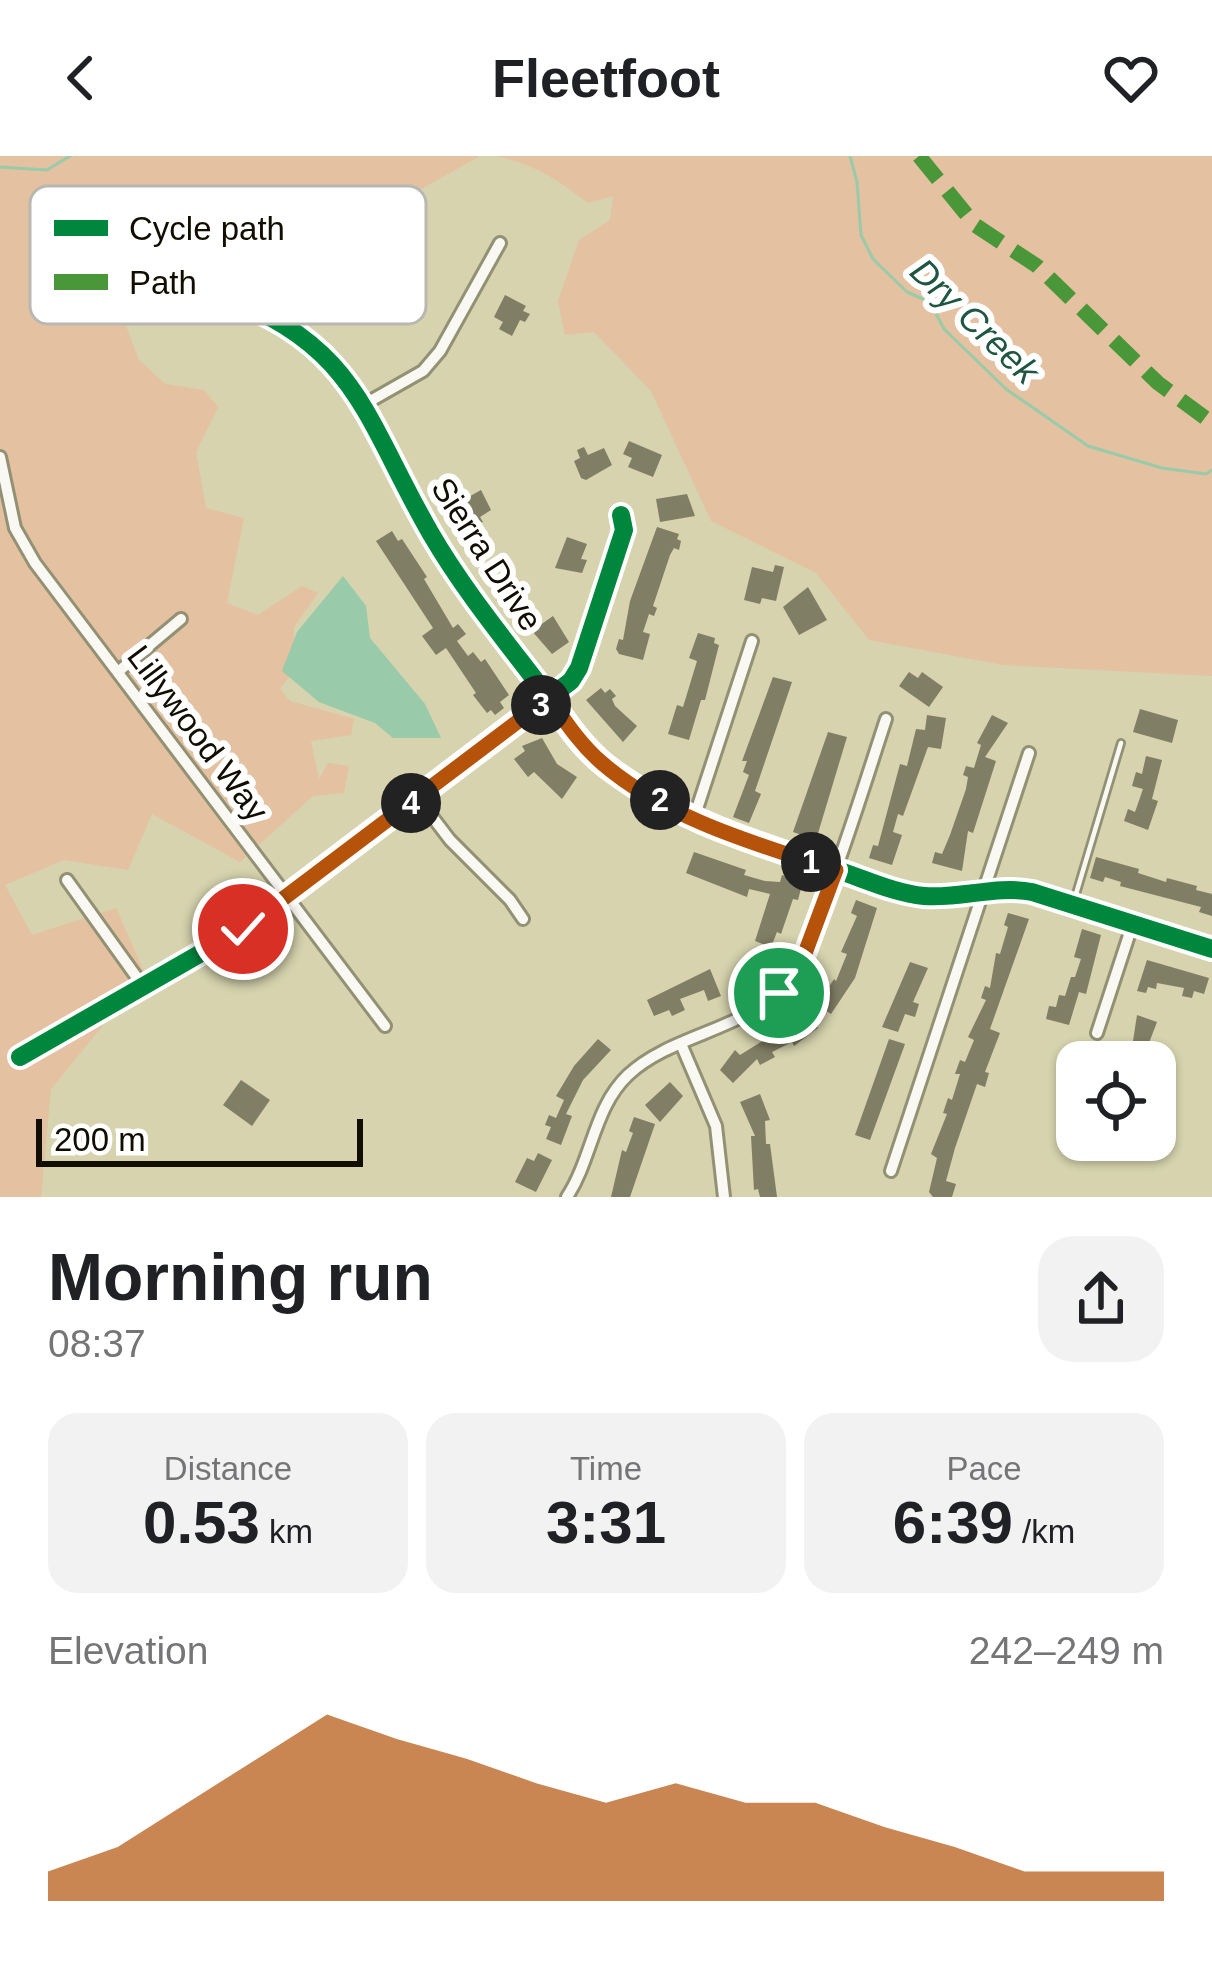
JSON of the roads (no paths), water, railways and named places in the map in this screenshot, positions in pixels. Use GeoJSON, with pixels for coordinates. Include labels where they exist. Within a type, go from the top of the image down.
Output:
{"type":"FeatureCollection","features":[{"type":"Feature","properties":{"kind":"street"},"geometry":{"type":"LineString","coordinates":[[364,404],[423,371],[440,351],[500,243]]}},
{"type":"Feature","properties":{"kind":"street","name":"Sierra Drive"},"geometry":{"type":"LineString","coordinates":[[285,324],[323,353],[364,404],[437,543],[578,740],[602,763],[694,818],[920,896],[1018,890],[1212,949]]}},
{"type":"Feature","properties":{"kind":"street","name":"Lillywood Way"},"geometry":{"type":"LineString","coordinates":[[0,457],[15,527],[35,563],[385,1026]]}},
{"type":"Feature","properties":{"kind":"street"},"geometry":{"type":"LineString","coordinates":[[20,1057],[243,929],[571,681],[624,530],[621,514]]}},
{"type":"Feature","properties":{"kind":"street"},"geometry":{"type":"LineString","coordinates":[[119,671],[181,619]]}},
{"type":"Feature","properties":{"kind":"street"},"geometry":{"type":"LineString","coordinates":[[694,818],[752,641]]}},
{"type":"Feature","properties":{"kind":"street"},"geometry":{"type":"LineString","coordinates":[[567,1197],[585,1164],[604,1108],[624,1078],[643,1062],[779,993],[804,956],[886,719]]}},
{"type":"Feature","properties":{"kind":"street"},"geometry":{"type":"LineString","coordinates":[[891,1171],[1029,753]]}},
{"type":"Feature","properties":{"kind":"street"},"geometry":{"type":"LineString","coordinates":[[418,798],[450,841],[511,900],[523,919]]}},
{"type":"Feature","properties":{"kind":"street"},"geometry":{"type":"LineString","coordinates":[[67,880],[143,986]]}},
{"type":"Feature","properties":{"kind":"street"},"geometry":{"type":"LineString","coordinates":[[1097,1033],[1132,923]]}},
{"type":"Feature","properties":{"kind":"street"},"geometry":{"type":"LineString","coordinates":[[681,1043],[716,1126],[724,1197]]}},
{"type":"Feature","properties":{"kind":"lane"},"geometry":{"type":"LineString","coordinates":[[1072,904],[1121,743]]}},
{"type":"Feature","properties":{"kind":"waterway","name":"Dry Creek"},"geometry":{"type":"LineString","coordinates":[[0,167],[47,170],[70,156]]}},
{"type":"Feature","properties":{"kind":"waterway","name":"Dry Creek"},"geometry":{"type":"LineString","coordinates":[[850,156],[861,235],[873,259],[907,292],[930,302],[944,329],[1006,389],[1088,446],[1162,468],[1206,474],[1212,470]]}}]}
